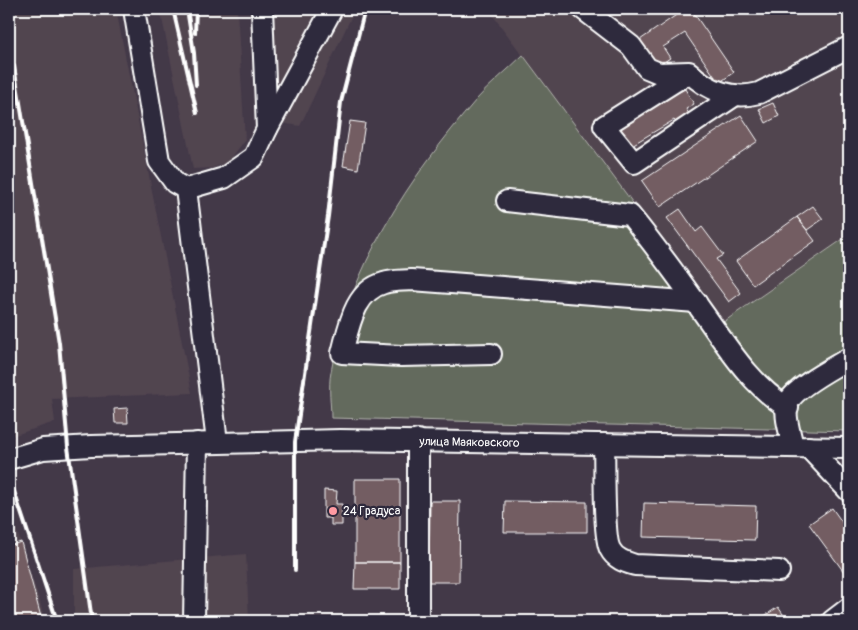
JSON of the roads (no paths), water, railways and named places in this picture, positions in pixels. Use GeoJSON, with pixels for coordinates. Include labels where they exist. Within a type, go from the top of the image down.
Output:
{"type":"FeatureCollection","features":[{"type":"Feature","properties":{"kind":"street"},"geometry":{"type":"LineString","coordinates":[[134,9],[160,161],[175,183],[186,190],[224,178],[254,156],[332,9]]}},
{"type":"Feature","properties":{"kind":"street"},"geometry":{"type":"LineString","coordinates":[[262,9],[267,129]]}},
{"type":"Feature","properties":{"kind":"street"},"geometry":{"type":"LineString","coordinates":[[583,9],[631,46],[647,68],[659,73],[689,72],[707,87],[734,96],[746,97],[759,94],[849,47]]}},
{"type":"Feature","properties":{"kind":"street"},"geometry":{"type":"LineString","coordinates":[[689,72],[604,126],[634,162],[734,96]]}},
{"type":"Feature","properties":{"kind":"street"},"geometry":{"type":"LineString","coordinates":[[186,190],[217,442]]}},
{"type":"Feature","properties":{"kind":"street"},"geometry":{"type":"LineString","coordinates":[[507,201],[630,215],[658,249],[748,375],[772,398],[788,408]]}},
{"type":"Feature","properties":{"kind":"street"},"geometry":{"type":"LineString","coordinates":[[491,354],[400,356],[342,353],[351,317],[362,297],[383,283],[412,280],[696,302]]}},
{"type":"Feature","properties":{"kind":"street"},"geometry":{"type":"LineString","coordinates":[[849,358],[802,388],[789,401],[787,416],[801,447],[849,492]]}},
{"type":"Feature","properties":{"kind":"street"},"geometry":{"type":"LineString","coordinates":[[418,440],[418,621]]}},
{"type":"Feature","properties":{"kind":"street","name":"улица Маяковского"},"geometry":{"type":"LineString","coordinates":[[9,459],[43,449],[217,442],[418,440],[849,448]]}},
{"type":"Feature","properties":{"kind":"street"},"geometry":{"type":"LineString","coordinates":[[194,621],[197,443]]}},
{"type":"Feature","properties":{"kind":"street"},"geometry":{"type":"LineString","coordinates":[[604,444],[606,526],[609,549],[619,560],[636,565],[779,571]]}},
{"type":"Feature","properties":{"kind":"street"},"geometry":{"type":"LineString","coordinates":[[832,621],[849,608]]}},
{"type":"Feature","properties":{"kind":"railway"},"geometry":{"type":"LineString","coordinates":[[173,9],[197,113]]}},
{"type":"Feature","properties":{"kind":"railway"},"geometry":{"type":"LineString","coordinates":[[187,9],[194,53],[196,85]]}},
{"type":"Feature","properties":{"kind":"railway"},"geometry":{"type":"LineString","coordinates":[[195,33],[196,9]]}},
{"type":"Feature","properties":{"kind":"railway"},"geometry":{"type":"LineString","coordinates":[[295,570],[295,442],[328,216],[341,102],[365,9]]}},
{"type":"Feature","properties":{"kind":"railway"},"geometry":{"type":"LineString","coordinates":[[14,66],[59,343],[68,447],[92,621]]}},
{"type":"Feature","properties":{"kind":"railway"},"geometry":{"type":"LineString","coordinates":[[9,476],[57,621]]}},
{"type":"Feature","properties":{"kind":"place","name":"24 Градуса"},"geometry":{"type":"Point","coordinates":[333,511]}}]}
